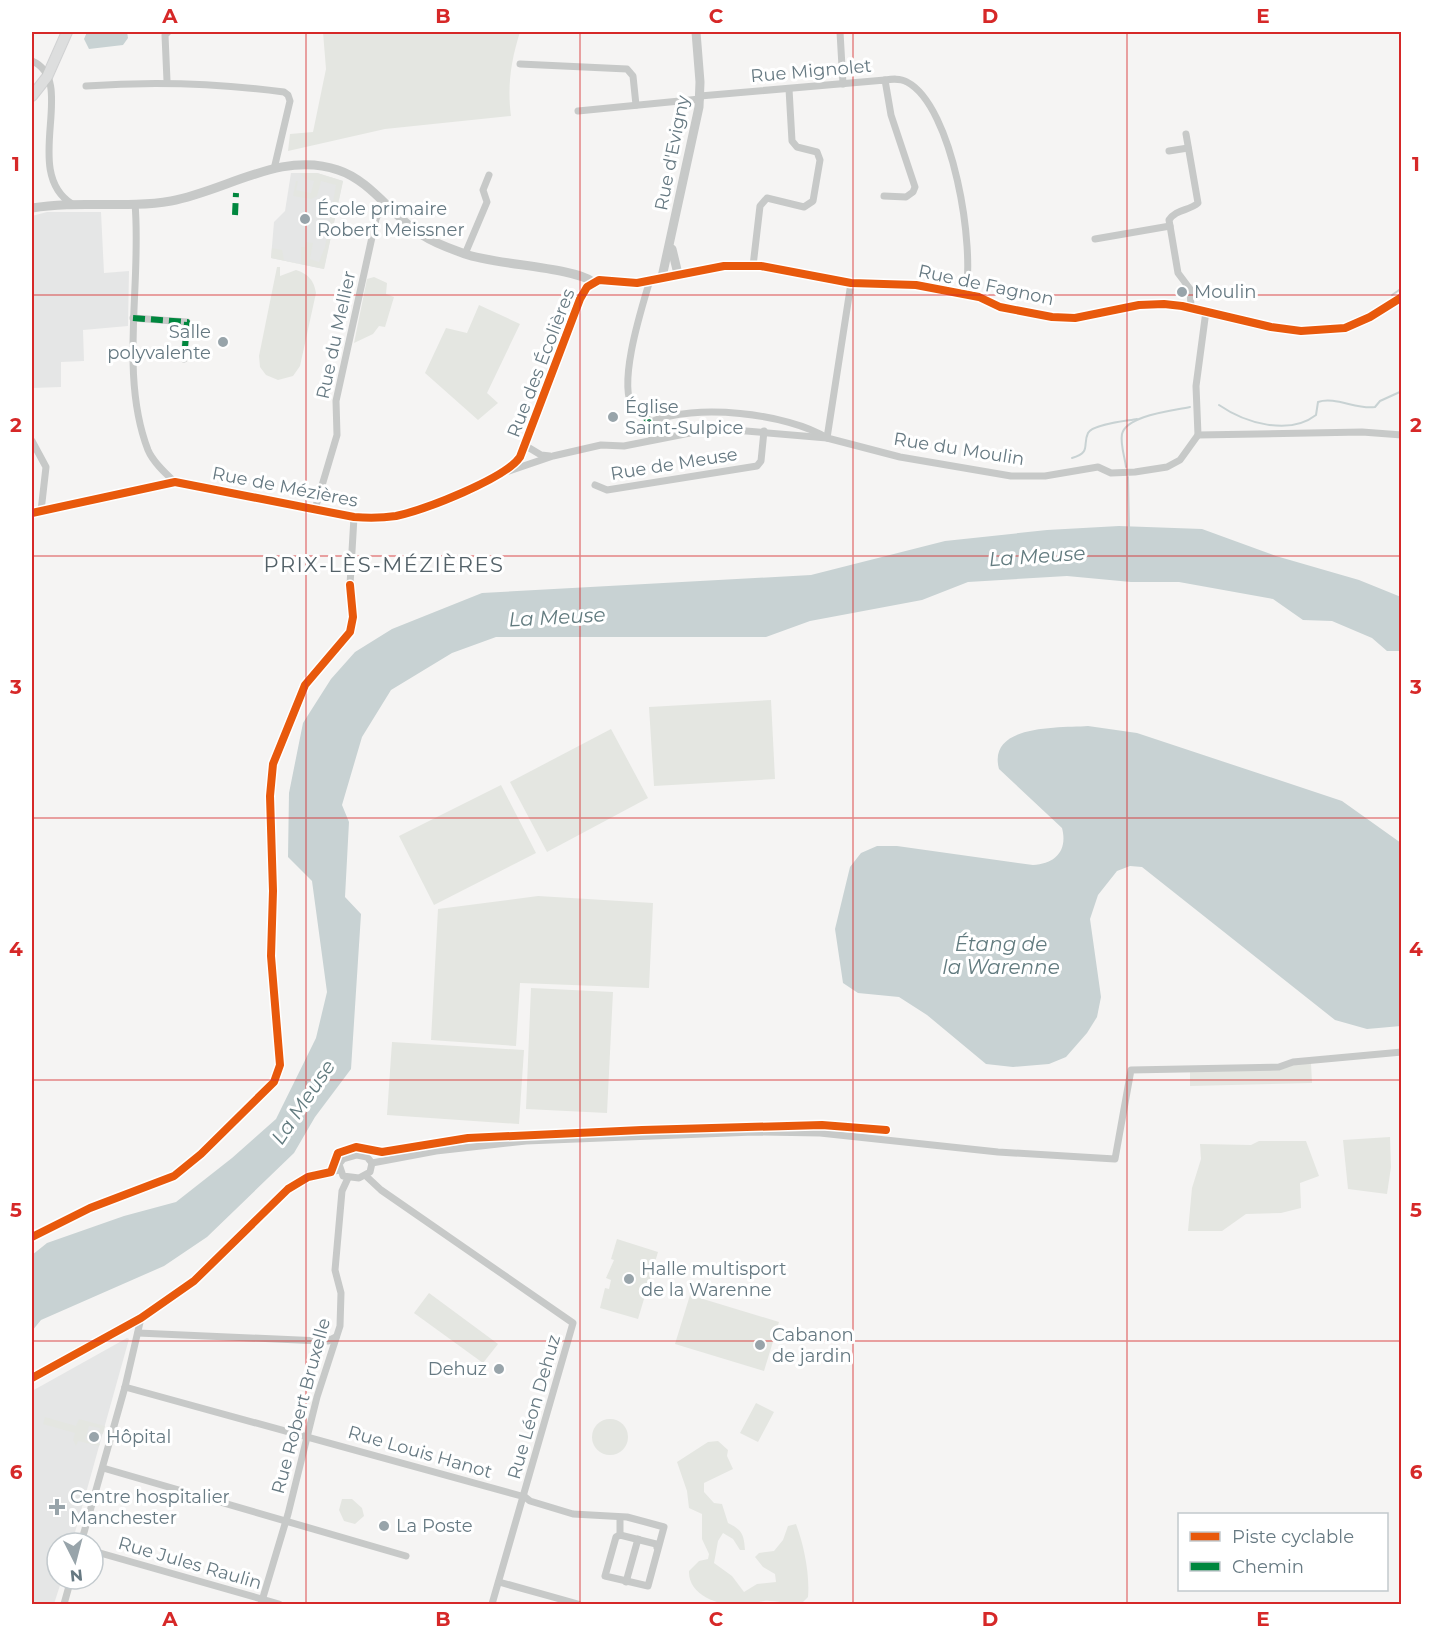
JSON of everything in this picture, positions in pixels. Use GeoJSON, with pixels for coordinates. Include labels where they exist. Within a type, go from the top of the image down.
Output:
{"type":"FeatureCollection","features":[{"type":"Feature","properties":{"kind":"main road"},"geometry":{"type":"LineString","coordinates":[[32,96],[47,77],[67,32]]}},
{"type":"Feature","properties":{"kind":"street"},"geometry":{"type":"LineString","coordinates":[[167,81],[168,32]]}},
{"type":"Feature","properties":{"kind":"street","name":"Rue d'Evigny"},"geometry":{"type":"LineString","coordinates":[[662,277],[671,244],[700,97],[696,32]]}},
{"type":"Feature","properties":{"kind":"street"},"geometry":{"type":"LineString","coordinates":[[840,32],[843,84]]}},
{"type":"Feature","properties":{"kind":"street"},"geometry":{"type":"LineString","coordinates":[[32,61],[43,69],[47,77],[52,104],[47,144],[48,165],[61,197],[72,204]]}},
{"type":"Feature","properties":{"kind":"street"},"geometry":{"type":"LineString","coordinates":[[520,64],[627,69],[633,76],[636,105]]}},
{"type":"Feature","properties":{"kind":"street"},"geometry":{"type":"LineString","coordinates":[[885,80],[906,81],[919,90],[949,150],[962,192],[967,274],[965,296]]}},
{"type":"Feature","properties":{"kind":"street","name":"Rue Mignolet"},"geometry":{"type":"LineString","coordinates":[[578,111],[885,80],[891,115],[915,187],[913,192],[906,197],[884,196]]}},
{"type":"Feature","properties":{"kind":"street"},"geometry":{"type":"LineString","coordinates":[[86,86],[167,81],[219,84],[288,95],[290,101],[274,169]]}},
{"type":"Feature","properties":{"kind":"street"},"geometry":{"type":"LineString","coordinates":[[753,266],[760,206],[767,198],[804,207],[813,201],[820,160],[817,152],[797,147],[792,141],[789,89]]}},
{"type":"Feature","properties":{"kind":"street"},"geometry":{"type":"LineString","coordinates":[[1186,134],[1198,203],[1194,207],[1174,213],[1169,220],[1178,273],[1188,285],[1191,308]]}},
{"type":"Feature","properties":{"kind":"street"},"geometry":{"type":"LineString","coordinates":[[1169,151],[1188,148]]}},
{"type":"Feature","properties":{"kind":"street","name":"Rue de Fagnon"},"geometry":{"type":"LineString","coordinates":[[32,208],[72,204],[135,204],[189,197],[274,169],[309,165],[339,170],[424,236],[465,254],[496,262],[574,274],[593,282],[603,279],[637,283],[724,266],[753,266],[851,283],[916,285],[979,297],[1000,307],[1063,318],[1088,316],[1147,304],[1191,308],[1271,327],[1324,330],[1345,328],[1401,297]]}},
{"type":"Feature","properties":{"kind":"street"},"geometry":{"type":"LineString","coordinates":[[465,254],[487,202],[483,190],[489,175]]}},
{"type":"Feature","properties":{"kind":"street","name":"Rue du Mellier"},"geometry":{"type":"LineString","coordinates":[[315,509],[337,435],[336,401],[376,219],[383,203]]}},
{"type":"Feature","properties":{"kind":"street"},"geometry":{"type":"LineString","coordinates":[[135,204],[135,377],[141,425],[149,453],[175,482]]}},
{"type":"Feature","properties":{"kind":"street"},"geometry":{"type":"LineString","coordinates":[[1095,239],[1170,226]]}},
{"type":"Feature","properties":{"kind":"street","name":"Rue d'Evigny"},"geometry":{"type":"LineString","coordinates":[[671,244],[678,274]]}},
{"type":"Feature","properties":{"kind":"street"},"geometry":{"type":"LineString","coordinates":[[650,280],[629,368],[631,402],[635,410],[651,422],[652,438]]}},
{"type":"Feature","properties":{"kind":"street","name":"Rue des Écolières"},"geometry":{"type":"LineString","coordinates":[[523,452],[580,299],[593,282]]}},
{"type":"Feature","properties":{"kind":"street"},"geometry":{"type":"LineString","coordinates":[[827,438],[851,283]]}},
{"type":"Feature","properties":{"kind":"street"},"geometry":{"type":"LineString","coordinates":[[1206,311],[1196,386],[1198,435],[1362,432],[1401,435]]}},
{"type":"Feature","properties":{"kind":"street"},"geometry":{"type":"LineString","coordinates":[[134,318],[187,322],[184,359]]}},
{"type":"Feature","properties":{"kind":"street","name":"Rue du Moulin"},"geometry":{"type":"LineString","coordinates":[[651,422],[673,415],[738,414],[774,418],[813,429],[827,438]]}},
{"type":"Feature","properties":{"kind":"street","name":"Rue du Moulin"},"geometry":{"type":"LineString","coordinates":[[506,472],[553,456],[601,445],[624,446],[652,438],[707,431],[764,430],[827,438],[900,457],[1011,476],[1045,476],[1098,467],[1111,473],[1167,467],[1180,460],[1198,435]]}},
{"type":"Feature","properties":{"kind":"street","name":"Rue de Meuse"},"geometry":{"type":"LineString","coordinates":[[595,485],[607,490],[757,466],[761,461],[764,430]]}},
{"type":"Feature","properties":{"kind":"street"},"geometry":{"type":"LineString","coordinates":[[32,441],[46,467],[36,512]]}},
{"type":"Feature","properties":{"kind":"street"},"geometry":{"type":"LineString","coordinates":[[523,452],[553,456]]}},
{"type":"Feature","properties":{"kind":"street"},"geometry":{"type":"LineString","coordinates":[[523,452],[539,461]]}},
{"type":"Feature","properties":{"kind":"street","name":"Rue de Mézières"},"geometry":{"type":"LineString","coordinates":[[36,512],[175,482],[354,517],[377,518],[401,514],[506,472],[523,452]]}},
{"type":"Feature","properties":{"kind":"street"},"geometry":{"type":"LineString","coordinates":[[350,585],[354,517]]}},
{"type":"Feature","properties":{"kind":"street"},"geometry":{"type":"LineString","coordinates":[[372,1163],[436,1150],[526,1141],[754,1132],[820,1133],[998,1152],[1115,1159],[1131,1070],[1279,1067],[1293,1062],[1401,1052]]}},
{"type":"Feature","properties":{"kind":"street"},"geometry":{"type":"LineString","coordinates":[[350,1156],[366,1157],[372,1163],[370,1172],[366,1176],[348,1178],[339,1170],[339,1164],[350,1156]]}},
{"type":"Feature","properties":{"kind":"street"},"geometry":{"type":"LineString","coordinates":[[32,1378],[141,1318],[194,1281],[288,1189],[308,1177],[339,1170]]}},
{"type":"Feature","properties":{"kind":"street","name":"Rue Léon Dehuz"},"geometry":{"type":"LineString","coordinates":[[366,1176],[381,1190],[573,1323],[525,1497],[492,1605]]}},
{"type":"Feature","properties":{"kind":"street","name":"Rue Robert Bruxelle"},"geometry":{"type":"LineString","coordinates":[[262,1602],[286,1521],[307,1436],[340,1326],[341,1293],[335,1270],[342,1191],[348,1178]]}},
{"type":"Feature","properties":{"kind":"street"},"geometry":{"type":"LineString","coordinates":[[85,1531],[125,1387],[141,1318]]}},
{"type":"Feature","properties":{"kind":"street"},"geometry":{"type":"LineString","coordinates":[[138,1333],[321,1341],[328,1341],[336,1336]]}},
{"type":"Feature","properties":{"kind":"street","name":"Rue Louis Hanot"},"geometry":{"type":"LineString","coordinates":[[125,1387],[525,1497],[530,1501],[573,1514],[627,1517],[664,1527],[657,1548]]}},
{"type":"Feature","properties":{"kind":"street"},"geometry":{"type":"LineString","coordinates":[[103,1468],[406,1556]]}},
{"type":"Feature","properties":{"kind":"street"},"geometry":{"type":"LineString","coordinates":[[620,1518],[620,1535]]}},
{"type":"Feature","properties":{"kind":"street"},"geometry":{"type":"LineString","coordinates":[[620,1535],[656,1544],[648,1586],[605,1576],[616,1537],[620,1535]]}},
{"type":"Feature","properties":{"kind":"street"},"geometry":{"type":"LineString","coordinates":[[626,1582],[638,1539]]}},
{"type":"Feature","properties":{"kind":"street","name":"Rue Jules Raulin"},"geometry":{"type":"LineString","coordinates":[[105,1555],[262,1602],[279,1605]]}},
{"type":"Feature","properties":{"kind":"street"},"geometry":{"type":"LineString","coordinates":[[499,1582],[578,1605]]}},
{"type":"Feature","properties":{"kind":"shaded area"},"geometry":{"type":"Polygon","coordinates":[[[323,32],[520,32],[511,74],[509,95],[511,116],[385,129],[288,151],[290,134],[313,132],[326,69],[323,32]]]}},
{"type":"Feature","properties":{"kind":"shaded area","name":"École primaire Robert Meissner"},"geometry":{"type":"Polygon","coordinates":[[[291,173],[317,173],[343,181],[324,269],[271,258],[274,222],[285,211],[291,173]]]}},
{"type":"Feature","properties":{"kind":"shaded area"},"geometry":{"type":"Polygon","coordinates":[[[300,173],[317,173],[343,181],[324,269],[271,258],[272,248],[282,250],[284,260],[301,264],[301,247],[305,247],[306,242],[313,243],[310,259],[319,262],[325,247],[336,185],[321,181],[317,196],[311,199],[293,196],[296,181],[298,181],[296,190],[311,193],[314,181],[305,179],[300,173]]]}},
{"type":"Feature","properties":{"kind":"shaded area"},"geometry":{"type":"Polygon","coordinates":[[[47,212],[101,212],[104,273],[129,271],[128,326],[83,330],[84,361],[61,362],[61,387],[32,388],[32,216],[47,212]]]}},
{"type":"Feature","properties":{"kind":"shaded area"},"geometry":{"type":"Polygon","coordinates":[[[277,267],[280,267],[280,276],[296,270],[304,273],[314,284],[316,293],[300,366],[293,376],[278,380],[266,375],[260,367],[259,356],[277,267]]]}},
{"type":"Feature","properties":{"kind":"shaded area"},"geometry":{"type":"Polygon","coordinates":[[[374,277],[387,283],[386,294],[394,297],[385,327],[379,326],[373,334],[354,343],[367,279],[374,277]]]}},
{"type":"Feature","properties":{"kind":"shaded area"},"geometry":{"type":"Polygon","coordinates":[[[479,305],[520,324],[487,393],[498,403],[478,420],[425,373],[446,328],[467,333],[479,305]]]}},
{"type":"Feature","properties":{"kind":"shaded area"},"geometry":{"type":"Polygon","coordinates":[[[771,700],[775,779],[654,786],[649,707],[771,700]]]}},
{"type":"Feature","properties":{"kind":"shaded area"},"geometry":{"type":"Polygon","coordinates":[[[611,729],[648,798],[547,852],[510,782],[611,729]]]}},
{"type":"Feature","properties":{"kind":"shaded area"},"geometry":{"type":"Polygon","coordinates":[[[501,785],[536,853],[434,905],[399,836],[501,785]]]}},
{"type":"Feature","properties":{"kind":"shaded area"},"geometry":{"type":"Polygon","coordinates":[[[538,896],[653,903],[649,988],[520,983],[516,1046],[431,1040],[438,909],[538,896]]]}},
{"type":"Feature","properties":{"kind":"shaded area"},"geometry":{"type":"Polygon","coordinates":[[[531,988],[613,992],[607,1113],[526,1109],[531,988]]]}},
{"type":"Feature","properties":{"kind":"shaded area"},"geometry":{"type":"Polygon","coordinates":[[[392,1042],[524,1050],[519,1124],[387,1115],[392,1042]]]}},
{"type":"Feature","properties":{"kind":"shaded area"},"geometry":{"type":"Polygon","coordinates":[[[1311,1063],[1312,1083],[1190,1086],[1190,1070],[1311,1063]]]}},
{"type":"Feature","properties":{"kind":"shaded area"},"geometry":{"type":"Polygon","coordinates":[[[1390,1137],[1391,1167],[1387,1194],[1348,1189],[1343,1140],[1390,1137]]]}},
{"type":"Feature","properties":{"kind":"shaded area"},"geometry":{"type":"Polygon","coordinates":[[[1259,1141],[1306,1141],[1319,1176],[1300,1183],[1301,1208],[1281,1213],[1246,1214],[1222,1231],[1188,1231],[1192,1188],[1201,1159],[1200,1144],[1251,1145],[1259,1141]]]}},
{"type":"Feature","properties":{"kind":"shaded area","name":"Halle multisport de la Warenne"},"geometry":{"type":"Polygon","coordinates":[[[617,1239],[658,1252],[638,1319],[600,1308],[605,1288],[609,1289],[611,1280],[606,1278],[614,1260],[611,1259],[617,1239]]]}},
{"type":"Feature","properties":{"kind":"shaded area"},"geometry":{"type":"Polygon","coordinates":[[[429,1293],[498,1344],[483,1363],[414,1313],[429,1293]]]}},
{"type":"Feature","properties":{"kind":"shaded area"},"geometry":{"type":"Polygon","coordinates":[[[690,1295],[779,1322],[764,1371],[675,1344],[690,1295]]]}},
{"type":"Feature","properties":{"kind":"shaded area","name":"Centre hospitalier Manchester"},"geometry":{"type":"Polygon","coordinates":[[[127,1338],[129,1339],[75,1531],[45,1531],[45,1591],[58,1591],[54,1604],[32,1604],[32,1391],[127,1338]]]}},
{"type":"Feature","properties":{"kind":"shaded area"},"geometry":{"type":"Polygon","coordinates":[[[756,1403],[774,1412],[758,1442],[740,1433],[756,1403]]]}},
{"type":"Feature","properties":{"kind":"shaded area"},"geometry":{"type":"Polygon","coordinates":[[[45,1417],[76,1426],[79,1419],[105,1426],[103,1434],[99,1433],[100,1428],[89,1426],[85,1440],[100,1444],[99,1446],[78,1441],[76,1446],[73,1440],[75,1433],[43,1424],[45,1417]]]}},
{"type":"Feature","properties":{"kind":"shaded area"},"geometry":{"type":"Polygon","coordinates":[[[610,1419],[623,1424],[628,1437],[623,1450],[610,1455],[597,1450],[592,1437],[597,1424],[610,1419]]]}},
{"type":"Feature","properties":{"kind":"shaded area"},"geometry":{"type":"Polygon","coordinates":[[[718,1441],[728,1450],[727,1456],[733,1469],[704,1483],[704,1492],[714,1503],[722,1504],[728,1523],[741,1533],[745,1550],[740,1550],[733,1539],[723,1533],[718,1541],[714,1563],[732,1576],[744,1592],[757,1584],[776,1582],[775,1574],[763,1567],[755,1557],[759,1553],[774,1551],[783,1540],[788,1526],[796,1524],[804,1551],[808,1579],[808,1597],[801,1604],[761,1601],[757,1604],[746,1605],[724,1604],[703,1596],[691,1581],[689,1571],[699,1561],[708,1559],[709,1554],[702,1539],[702,1514],[689,1508],[687,1491],[677,1462],[708,1442],[718,1441]]]}},
{"type":"Feature","properties":{"kind":"shaded area"},"geometry":{"type":"Polygon","coordinates":[[[342,1499],[352,1499],[362,1508],[364,1516],[355,1524],[344,1521],[339,1510],[342,1499]]]}},
{"type":"Feature","properties":{"kind":"water"},"geometry":{"type":"Polygon","coordinates":[[[87,32],[127,32],[128,38],[123,45],[89,49],[84,39],[87,32]]]}},
{"type":"Feature","properties":{"kind":"water","name":"La Meuse"},"geometry":{"type":"Polygon","coordinates":[[[1119,526],[1202,529],[1276,556],[1359,580],[1401,597],[1401,651],[1387,651],[1372,638],[1332,621],[1303,620],[1273,599],[1179,582],[1131,582],[1067,576],[968,582],[922,600],[810,621],[766,637],[496,637],[452,653],[391,690],[362,737],[342,805],[349,822],[345,897],[361,914],[351,1069],[315,1117],[294,1153],[207,1237],[164,1266],[41,1320],[32,1331],[32,1255],[47,1243],[124,1216],[176,1202],[232,1158],[276,1119],[316,1038],[327,992],[312,881],[288,857],[289,793],[303,723],[331,679],[355,652],[392,629],[482,593],[811,575],[945,541],[1047,530],[1119,526]]]}},
{"type":"Feature","properties":{"kind":"water","name":"Étang de la Warenne"},"geometry":{"type":"Polygon","coordinates":[[[1088,726],[1137,733],[1342,801],[1401,843],[1401,1026],[1367,1029],[1335,1020],[1142,867],[1130,866],[1117,871],[1098,895],[1090,919],[1101,997],[1097,1017],[1087,1033],[1066,1057],[1049,1064],[1013,1067],[986,1064],[927,1015],[899,997],[858,993],[843,983],[835,929],[850,867],[861,853],[877,846],[897,846],[1033,865],[1048,862],[1061,850],[1062,828],[999,769],[998,754],[1004,744],[1014,736],[1028,731],[1088,726]]]}},
{"type":"Feature","properties":{"kind":"waterway"},"geometry":{"type":"LineString","coordinates":[[1392,295],[1402,288]]}},
{"type":"Feature","properties":{"kind":"waterway"},"geometry":{"type":"LineString","coordinates":[[1219,405],[1254,422],[1280,426],[1293,425],[1316,415],[1318,402],[1332,401],[1361,407],[1375,407],[1380,401],[1402,391]]}},
{"type":"Feature","properties":{"kind":"waterway"},"geometry":{"type":"LineString","coordinates":[[1126,467],[1122,434],[1132,422],[1190,407]]}},
{"type":"Feature","properties":{"kind":"waterway"},"geometry":{"type":"LineString","coordinates":[[1072,458],[1084,451],[1086,437],[1091,430],[1103,425],[1137,419]]}},
{"type":"Feature","properties":{"kind":"waterway"},"geometry":{"type":"LineString","coordinates":[[1128,477],[1129,528]]}},
{"type":"Feature","properties":{"kind":"marked path"},"geometry":{"type":"LineString","coordinates":[[235,215],[236,193]]}},
{"type":"Feature","properties":{"kind":"marked path"},"geometry":{"type":"LineString","coordinates":[[133,318],[187,322],[184,359]]}},
{"type":"Feature","properties":{"kind":"marked path"},"geometry":{"type":"LineString","coordinates":[[631,402],[635,410],[651,422]]}},
{"type":"Feature","properties":{"kind":"cycle path"},"geometry":{"type":"LineString","coordinates":[[32,513],[175,482],[354,517],[396,516],[444,500],[498,475],[512,466],[520,457],[580,299],[587,287],[599,280],[637,283],[724,266],[761,266],[851,283],[916,285],[979,297],[1000,307],[1052,317],[1075,318],[1139,305],[1164,304],[1182,306],[1271,327],[1301,331],[1345,328],[1370,317],[1402,297]]}},
{"type":"Feature","properties":{"kind":"cycle path"},"geometry":{"type":"LineString","coordinates":[[32,1237],[90,1208],[174,1176],[201,1154],[274,1082],[280,1065],[271,956],[273,891],[270,796],[273,764],[305,685],[350,632],[353,617],[350,585]]}},
{"type":"Feature","properties":{"kind":"cycle path"},"geometry":{"type":"LineString","coordinates":[[32,1378],[141,1318],[194,1281],[288,1189],[308,1177],[331,1172],[338,1153],[356,1147],[382,1152],[468,1138],[642,1130],[822,1125],[886,1130]]}},
{"type":"Feature","properties":{"kind":"place","name":"École primaire Robert Meissner"},"geometry":{"type":"Point","coordinates":[305,219]}},
{"type":"Feature","properties":{"kind":"place","name":"Moulin"},"geometry":{"type":"Point","coordinates":[1182,292]}},
{"type":"Feature","properties":{"kind":"place","name":"Salle polyvalente"},"geometry":{"type":"Point","coordinates":[223,342]}},
{"type":"Feature","properties":{"kind":"place","name":"Église Saint-Sulpice"},"geometry":{"type":"Point","coordinates":[613,417]}},
{"type":"Feature","properties":{"kind":"place","name":"Halle multisport de la Warenne"},"geometry":{"type":"Point","coordinates":[629,1279]}},
{"type":"Feature","properties":{"kind":"place","name":"Cabanon de jardin"},"geometry":{"type":"Point","coordinates":[760,1345]}},
{"type":"Feature","properties":{"kind":"place","name":"Dehuz"},"geometry":{"type":"Point","coordinates":[499,1369]}},
{"type":"Feature","properties":{"kind":"place","name":"Hôpital"},"geometry":{"type":"Point","coordinates":[94,1437]}},
{"type":"Feature","properties":{"kind":"place","name":"Centre hospitalier Manchester"},"geometry":{"type":"Point","coordinates":[57,1507]}},
{"type":"Feature","properties":{"kind":"place","name":"La Poste"},"geometry":{"type":"Point","coordinates":[384,1526]}},
{"type":"Feature","properties":{"kind":"district","name":"PRIX-LÈS-MÉZIÈRES"},"geometry":{"type":"Point","coordinates":[384,564]}}]}
